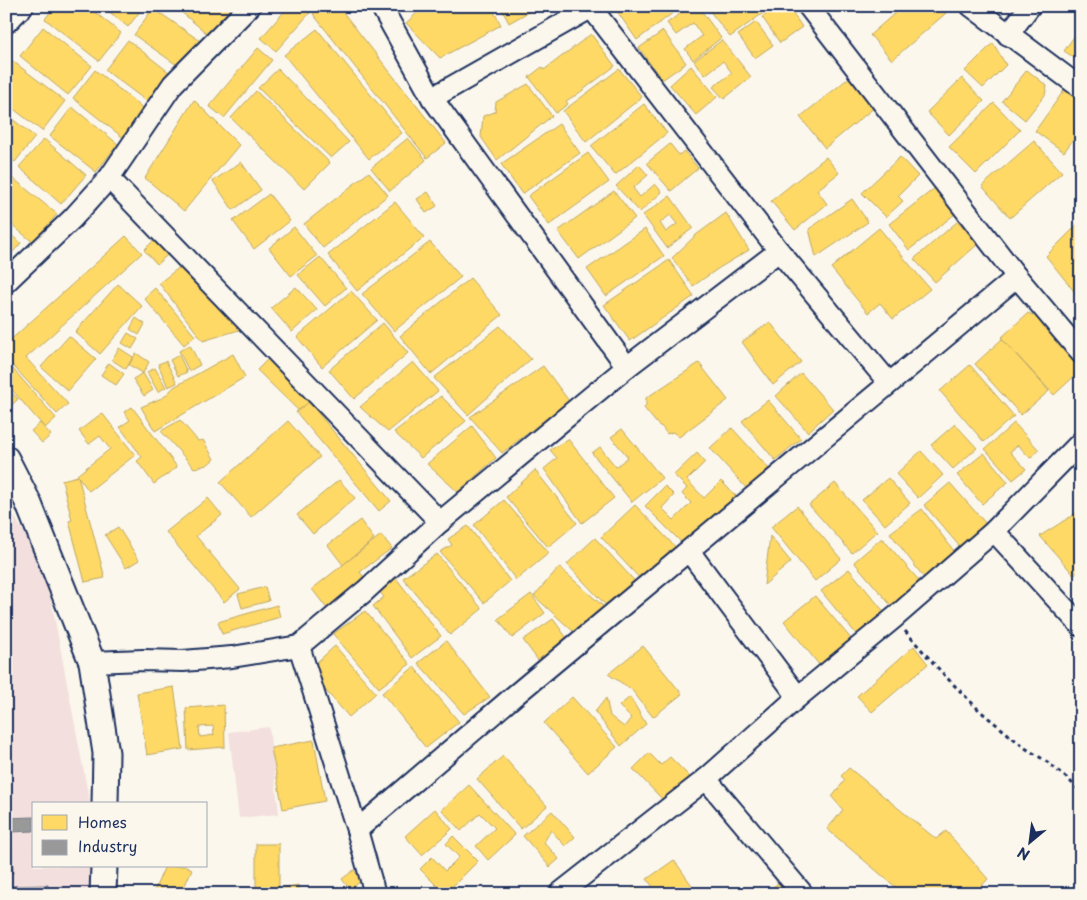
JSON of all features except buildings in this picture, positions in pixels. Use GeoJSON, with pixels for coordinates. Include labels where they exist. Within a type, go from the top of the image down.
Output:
{"type":"FeatureCollection","features":[{"type":"Feature","properties":{"kind":"street"},"geometry":{"type":"LineString","coordinates":[[6,23],[23,6]]}},
{"type":"Feature","properties":{"kind":"street"},"geometry":{"type":"LineString","coordinates":[[6,282],[72,219],[109,178],[173,84],[250,6]]}},
{"type":"Feature","properties":{"kind":"street"},"geometry":{"type":"LineString","coordinates":[[381,6],[432,98],[627,367]]}},
{"type":"Feature","properties":{"kind":"street"},"geometry":{"type":"LineString","coordinates":[[808,6],[1017,277],[1081,353]]}},
{"type":"Feature","properties":{"kind":"street"},"geometry":{"type":"LineString","coordinates":[[971,6],[1081,88]]}},
{"type":"Feature","properties":{"kind":"street"},"geometry":{"type":"LineString","coordinates":[[1008,35],[1030,6]]}},
{"type":"Feature","properties":{"kind":"street"},"geometry":{"type":"LineString","coordinates":[[432,98],[592,7],[779,251],[889,383]]}},
{"type":"Feature","properties":{"kind":"street"},"geometry":{"type":"LineString","coordinates":[[109,178],[440,522]]}},
{"type":"Feature","properties":{"kind":"street"},"geometry":{"type":"LineString","coordinates":[[92,662],[183,661],[232,657],[299,646],[365,591],[440,522],[627,367],[779,251]]}},
{"type":"Feature","properties":{"kind":"street"},"geometry":{"type":"LineString","coordinates":[[357,830],[514,696],[1017,277]]}},
{"type":"Feature","properties":{"kind":"street"},"geometry":{"type":"LineString","coordinates":[[559,894],[706,779],[798,697],[894,618],[994,531],[1081,442]]}},
{"type":"Feature","properties":{"kind":"street"},"geometry":{"type":"LineString","coordinates":[[6,459],[28,502],[92,662],[106,753],[105,802]]}},
{"type":"Feature","properties":{"kind":"street"},"geometry":{"type":"LineString","coordinates":[[994,531],[1081,626]]}},
{"type":"Feature","properties":{"kind":"street"},"geometry":{"type":"LineString","coordinates":[[689,551],[798,697]]}},
{"type":"Feature","properties":{"kind":"street"},"geometry":{"type":"LineString","coordinates":[[299,646],[357,830],[375,894]]}},
{"type":"Feature","properties":{"kind":"street"},"geometry":{"type":"LineString","coordinates":[[706,779],[803,894]]}},
{"type":"Feature","properties":{"kind":"street"},"geometry":{"type":"LineString","coordinates":[[103,894],[104,868]]}},
{"type":"Feature","properties":{"kind":"path"},"geometry":{"type":"LineString","coordinates":[[894,618],[945,676],[980,710],[1025,748],[1046,761],[1081,792]]}},
{"type":"Feature","properties":{"kind":"shaded area"},"geometry":{"type":"Polygon","coordinates":[[[6,502],[45,568],[90,802],[32,802],[32,868],[102,868],[107,894],[6,894],[6,502]]]}},
{"type":"Feature","properties":{"kind":"shaded area"},"geometry":{"type":"Polygon","coordinates":[[[269,727],[279,814],[239,818],[229,732],[269,727]]]}}]}
